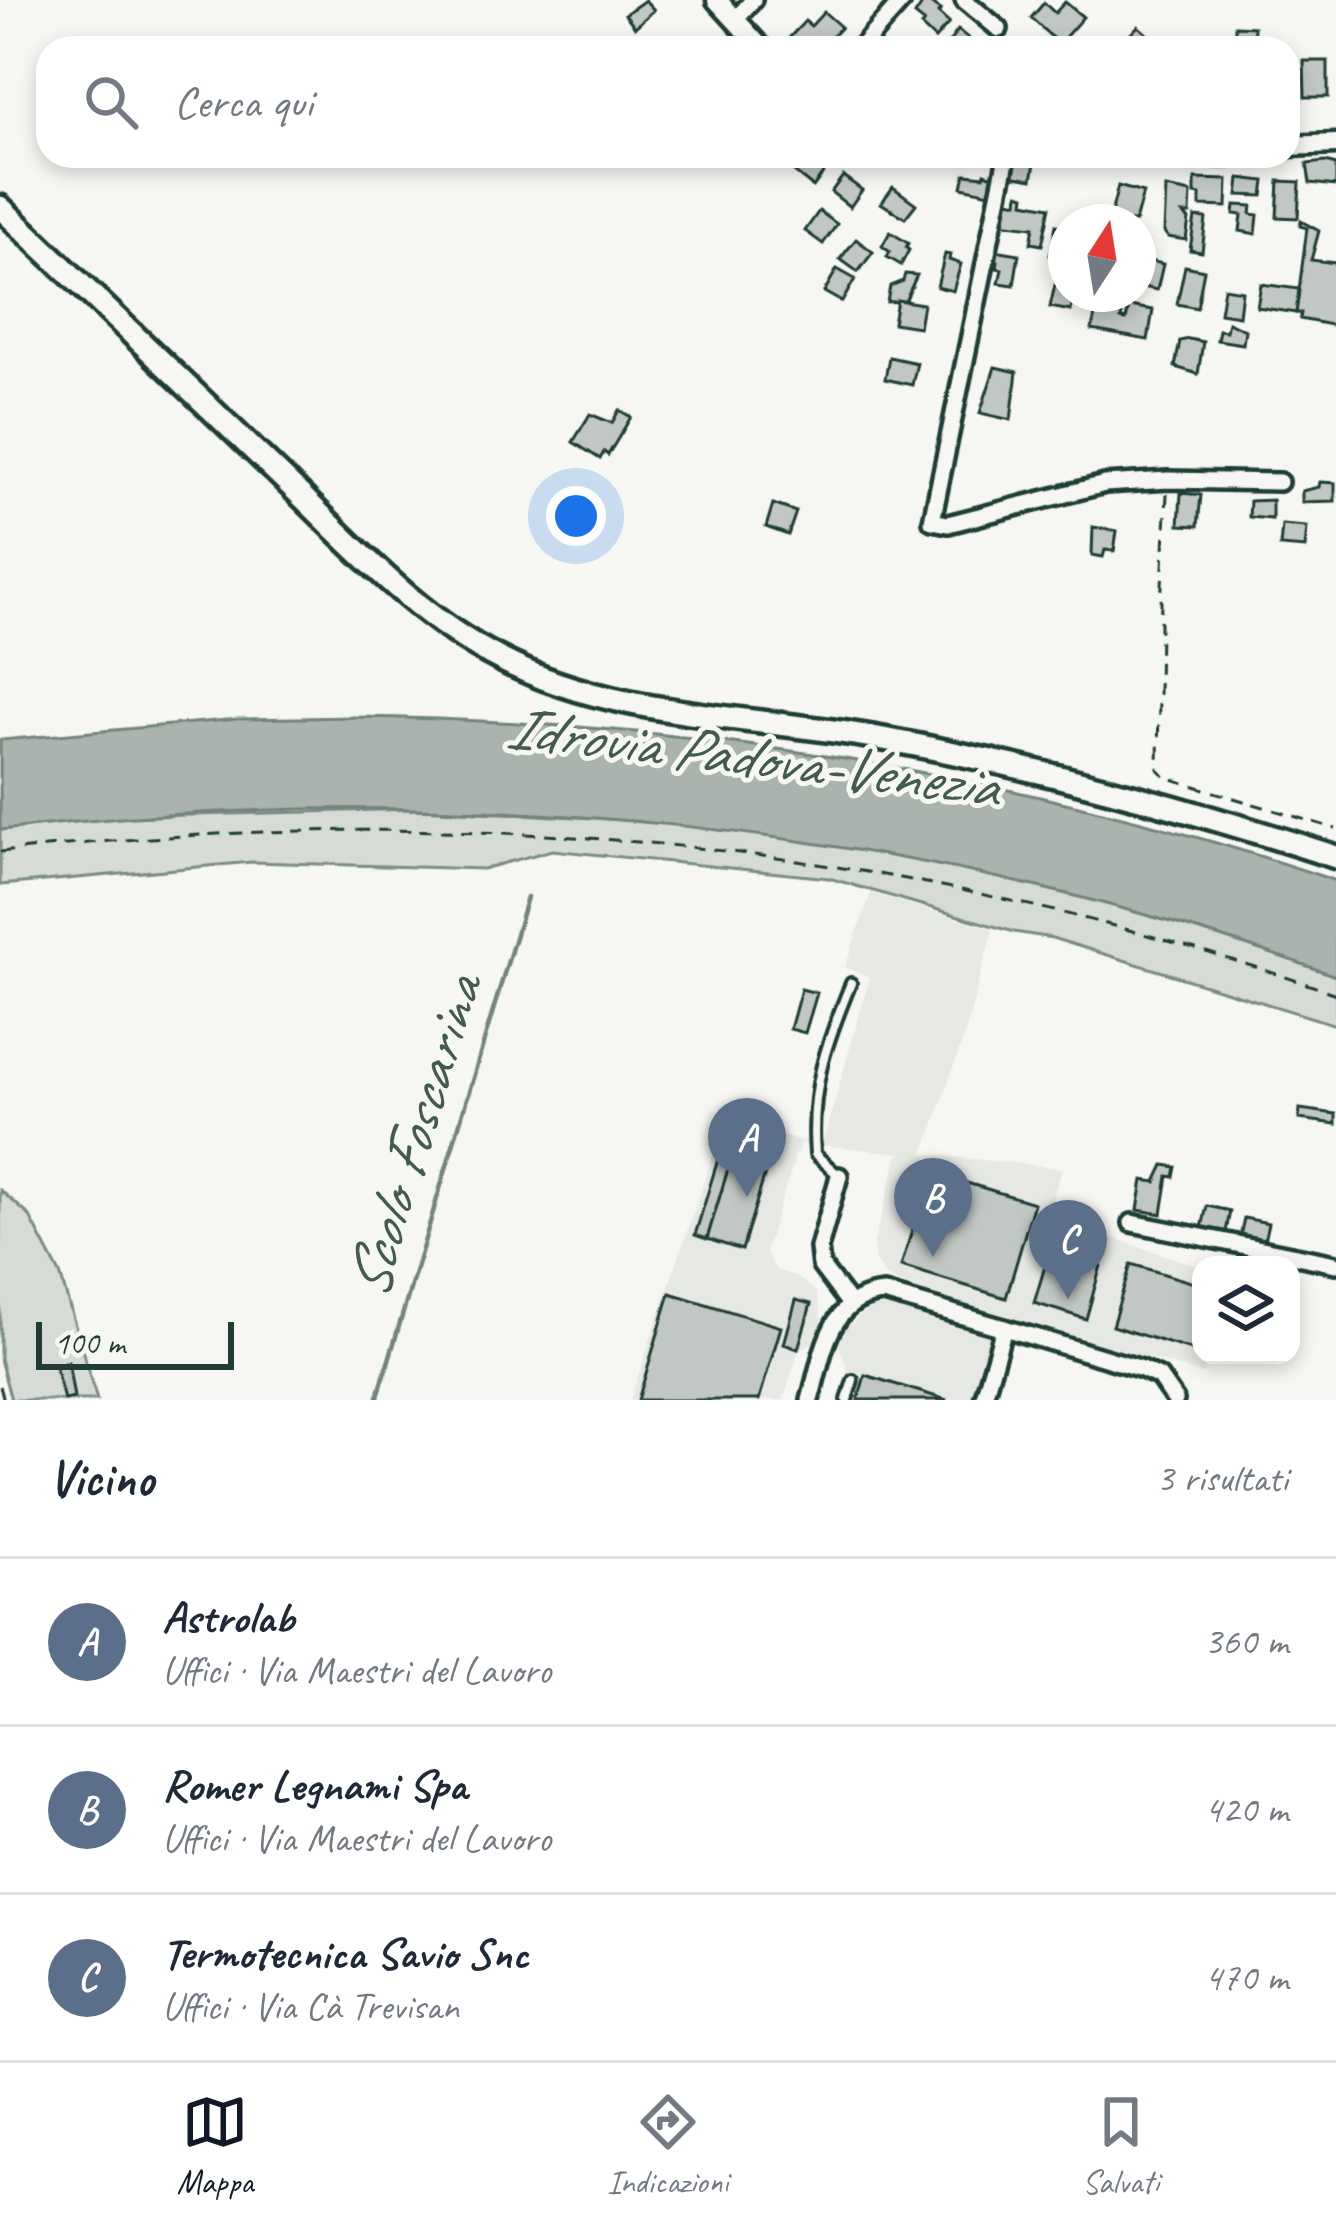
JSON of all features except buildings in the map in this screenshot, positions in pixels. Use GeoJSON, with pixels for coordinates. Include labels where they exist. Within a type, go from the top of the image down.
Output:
{"type":"FeatureCollection","features":[{"type":"Feature","properties":{"kind":"main road"},"geometry":{"type":"LineString","coordinates":[[0,207],[415,603],[499,659],[620,701],[874,737],[1053,776],[1336,856]]}},
{"type":"Feature","properties":{"kind":"street"},"geometry":{"type":"LineString","coordinates":[[717,0],[750,36]]}},
{"type":"Feature","properties":{"kind":"street"},"geometry":{"type":"LineString","coordinates":[[735,20],[753,0]]}},
{"type":"Feature","properties":{"kind":"street"},"geometry":{"type":"LineString","coordinates":[[871,36],[903,0]]}},
{"type":"Feature","properties":{"kind":"street"},"geometry":{"type":"LineString","coordinates":[[964,0],[999,29]]}},
{"type":"Feature","properties":{"kind":"street"},"geometry":{"type":"LineString","coordinates":[[1300,146],[1336,144]]}},
{"type":"Feature","properties":{"kind":"street"},"geometry":{"type":"LineString","coordinates":[[1005,168],[932,521],[948,524],[1076,489],[1168,480],[1279,482]]}},
{"type":"Feature","properties":{"kind":"street"},"geometry":{"type":"LineString","coordinates":[[839,1176],[819,1248],[821,1266],[850,1303]]}},
{"type":"Feature","properties":{"kind":"street"},"geometry":{"type":"LineString","coordinates":[[1132,1223],[1336,1264]]}},
{"type":"Feature","properties":{"kind":"street"},"geometry":{"type":"LineString","coordinates":[[810,1400],[831,1328],[850,1303],[867,1294],[884,1293],[1142,1369],[1159,1377],[1174,1400]]}},
{"type":"Feature","properties":{"kind":"street"},"geometry":{"type":"LineString","coordinates":[[982,1400],[1004,1328]]}},
{"type":"Feature","properties":{"kind":"lane"},"geometry":{"type":"LineString","coordinates":[[839,1176],[814,1154],[812,1120],[819,1065],[851,983]]}},
{"type":"Feature","properties":{"kind":"lane"},"geometry":{"type":"LineString","coordinates":[[847,1400],[853,1379]]}},
{"type":"Feature","properties":{"kind":"path"},"geometry":{"type":"LineString","coordinates":[[1168,480],[1158,769],[1173,780],[1336,830]]}},
{"type":"Feature","properties":{"kind":"path"},"geometry":{"type":"LineString","coordinates":[[0,852],[195,834],[308,830],[464,830],[628,839],[838,865],[959,886],[1163,937],[1336,994]]}},
{"type":"Feature","properties":{"kind":"path"},"geometry":{"type":"LineString","coordinates":[[0,1386],[4,1400]]}},
{"type":"Feature","properties":{"kind":"shaded area"},"geometry":{"type":"Polygon","coordinates":[[[418,809],[582,817],[765,835],[1013,881],[1176,923],[1336,976],[1336,1025],[1052,938],[1014,932],[829,878],[552,850],[483,869],[252,862],[0,885],[0,830],[114,817],[418,809]]]}},
{"type":"Feature","properties":{"kind":"shaded area"},"geometry":{"type":"Polygon","coordinates":[[[871,893],[993,929],[965,1033],[924,1154],[1062,1168],[1048,1217],[1192,1264],[1192,1364],[1206,1364],[1203,1374],[899,1284],[875,1261],[873,1245],[899,1153],[800,1143],[765,1251],[776,1270],[797,1277],[816,1292],[822,1318],[815,1341],[799,1351],[783,1400],[630,1400],[725,1120],[800,1141],[824,1139],[870,977],[845,967],[871,893]]]}},
{"type":"Feature","properties":{"kind":"shaded area"},"geometry":{"type":"Polygon","coordinates":[[[0,1190],[29,1215],[60,1274],[97,1400],[11,1400],[0,1359],[0,1190]]]}},
{"type":"Feature","properties":{"kind":"shaded area"},"geometry":{"type":"Polygon","coordinates":[[[888,1306],[1005,1342],[989,1400],[839,1400],[848,1369],[839,1347],[845,1329],[870,1307],[888,1306]]]}},
{"type":"Feature","properties":{"kind":"water","name":"Idrovia Padova-Venezia"},"geometry":{"type":"Polygon","coordinates":[[[353,717],[603,729],[727,742],[851,760],[1096,810],[1336,881],[1336,976],[1175,923],[1011,881],[845,848],[677,825],[508,812],[338,809],[169,815],[0,830],[0,740],[238,719],[353,717]]]}},
{"type":"Feature","properties":{"kind":"waterway","name":"Scolo Foscarina"},"geometry":{"type":"LineString","coordinates":[[377,1400],[527,897]]}},
{"type":"Feature","properties":{"kind":"place","name":"Astrolab"},"geometry":{"type":"Point","coordinates":[747,1197]}},
{"type":"Feature","properties":{"kind":"place","name":"Romer Legnami Spa"},"geometry":{"type":"Point","coordinates":[933,1257]}},
{"type":"Feature","properties":{"kind":"place","name":"Termotecnica Savio Snc"},"geometry":{"type":"Point","coordinates":[1068,1299]}}]}
